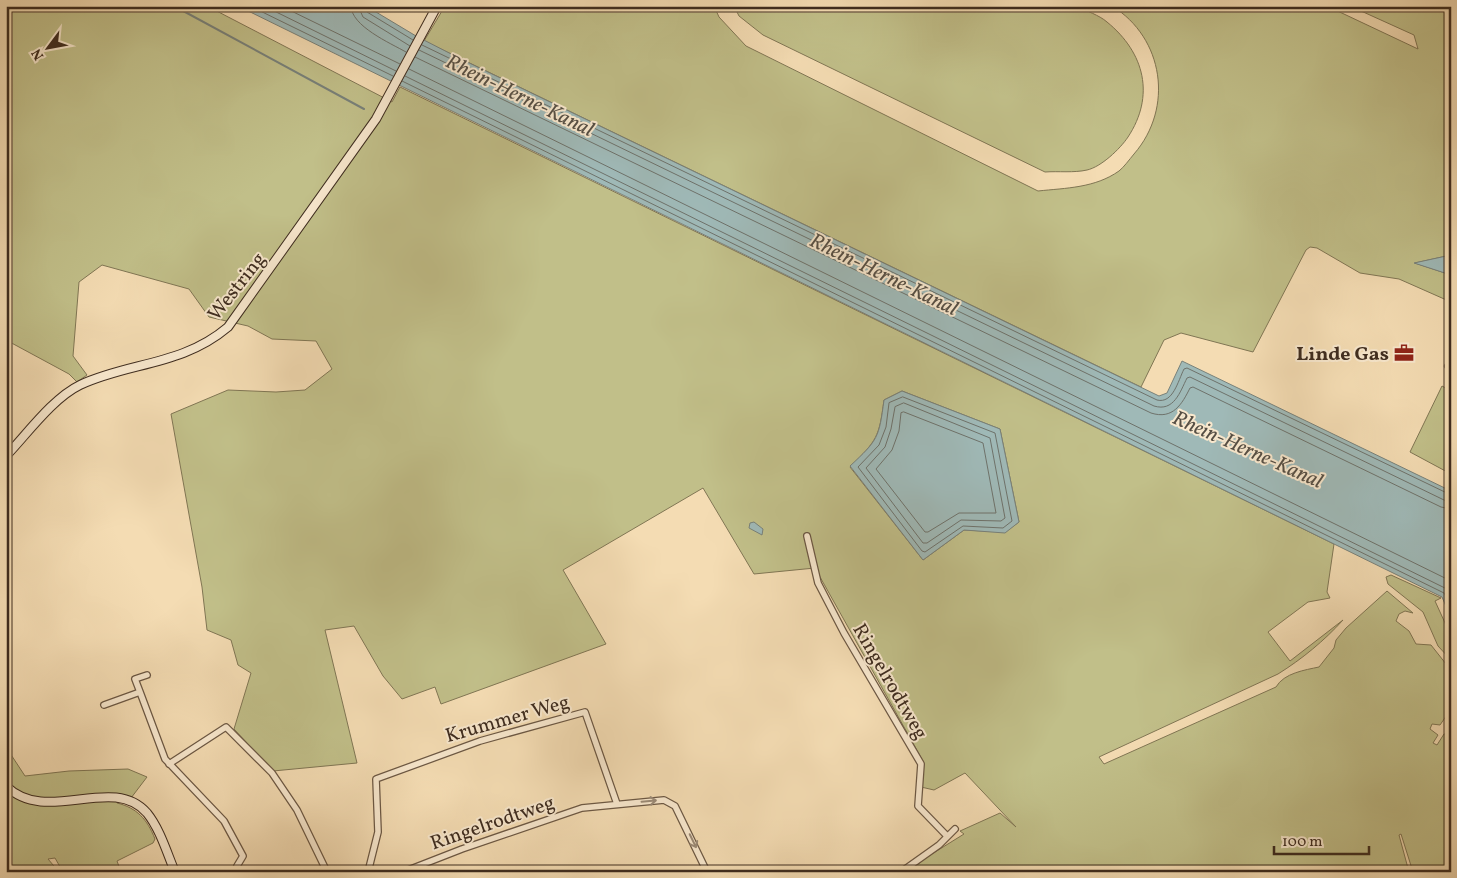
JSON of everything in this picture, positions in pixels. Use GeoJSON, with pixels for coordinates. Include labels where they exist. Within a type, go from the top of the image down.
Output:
{"type":"FeatureCollection","features":[{"type":"Feature","properties":{"kind":"main road","name":"Westring"},"geometry":{"type":"LineString","coordinates":[[6,456],[72,390],[95,380],[169,359],[197,347],[228,328],[387,102],[437,6]]}},
{"type":"Feature","properties":{"kind":"main road"},"geometry":{"type":"LineString","coordinates":[[6,786],[28,800],[52,803],[102,797],[120,798],[134,803],[147,814],[156,826],[175,872]]}},
{"type":"Feature","properties":{"kind":"street","name":"Ringelrodtweg"},"geometry":{"type":"LineString","coordinates":[[806,536],[818,583],[844,632],[921,764],[918,806],[947,836]]}},
{"type":"Feature","properties":{"kind":"street"},"geometry":{"type":"LineString","coordinates":[[147,675],[136,679],[169,764],[177,769],[224,821],[243,856],[236,866]]}},
{"type":"Feature","properties":{"kind":"street"},"geometry":{"type":"LineString","coordinates":[[104,704],[140,692]]}},
{"type":"Feature","properties":{"kind":"street","name":"Krummer Weg"},"geometry":{"type":"LineString","coordinates":[[368,872],[378,832],[376,779],[480,741],[585,712],[616,804]]}},
{"type":"Feature","properties":{"kind":"street"},"geometry":{"type":"LineString","coordinates":[[169,764],[226,727],[272,773],[297,810],[327,872]]}},
{"type":"Feature","properties":{"kind":"street","name":"Ringelrodtweg"},"geometry":{"type":"LineString","coordinates":[[403,872],[462,849],[582,808],[664,800],[675,806],[678,810],[707,872]]}},
{"type":"Feature","properties":{"kind":"street"},"geometry":{"type":"LineString","coordinates":[[901,872],[939,845],[955,829]]}},
{"type":"Feature","properties":{"kind":"shaded area"},"geometry":{"type":"Polygon","coordinates":[[[6,6],[207,6],[392,102],[400,87],[1334,544],[1327,592],[1330,598],[1308,602],[1268,632],[1290,661],[1343,620],[1336,628],[1304,656],[1278,674],[1099,757],[1104,764],[1276,687],[1289,675],[1319,667],[1334,648],[1336,640],[1346,628],[1387,591],[1413,613],[1405,611],[1399,614],[1396,621],[1409,631],[1416,644],[1431,645],[1450,669],[1451,709],[1440,725],[1432,724],[1430,729],[1438,735],[1433,743],[1437,745],[1444,734],[1451,734],[1451,872],[1413,872],[1401,834],[1399,835],[1409,872],[908,872],[927,857],[964,834],[960,831],[1000,813],[1016,827],[965,773],[934,790],[921,787],[923,761],[815,568],[754,574],[703,488],[563,570],[606,644],[441,704],[435,687],[402,699],[383,676],[354,626],[325,630],[357,763],[273,771],[234,729],[251,673],[238,665],[231,640],[207,630],[202,587],[171,414],[228,390],[276,392],[305,390],[332,369],[316,341],[272,339],[248,326],[209,317],[189,289],[102,265],[79,282],[73,356],[87,375],[77,382],[69,374],[6,340],[6,6]],[[902,391],[884,400],[875,438],[850,467],[923,560],[964,530],[1005,532],[1019,522],[1000,429],[902,391]]]}},
{"type":"Feature","properties":{"kind":"shaded area"},"geometry":{"type":"Polygon","coordinates":[[[445,6],[714,6],[719,17],[746,46],[1038,191],[1070,188],[1110,177],[1119,171],[1134,154],[1147,136],[1155,116],[1158,75],[1152,55],[1143,36],[1130,20],[1112,6],[1173,6],[1177,9],[1188,6],[1327,6],[1418,49],[1414,35],[1350,6],[1451,6],[1451,255],[1415,263],[1451,275],[1451,302],[1399,279],[1360,273],[1317,248],[1310,247],[1306,250],[1253,352],[1181,333],[1164,340],[1141,387],[424,41],[445,6]]]}},
{"type":"Feature","properties":{"kind":"shaded area"},"geometry":{"type":"Polygon","coordinates":[[[734,6],[1077,6],[1107,22],[1130,47],[1142,76],[1141,106],[1136,122],[1128,137],[1104,161],[1082,171],[1045,172],[763,35],[739,16],[734,6]]]}},
{"type":"Feature","properties":{"kind":"shaded area"},"geometry":{"type":"Polygon","coordinates":[[[1442,386],[1451,391],[1451,474],[1410,452],[1442,386]]]}},
{"type":"Feature","properties":{"kind":"shaded area"},"geometry":{"type":"Polygon","coordinates":[[[1391,575],[1441,598],[1435,601],[1451,636],[1451,660],[1438,646],[1423,612],[1388,584],[1386,577],[1391,575]]]}},
{"type":"Feature","properties":{"kind":"shaded area"},"geometry":{"type":"Polygon","coordinates":[[[6,747],[25,776],[69,771],[128,769],[147,777],[131,798],[120,794],[117,803],[136,811],[145,820],[155,839],[153,843],[117,861],[121,872],[63,872],[55,858],[48,859],[59,872],[6,872],[6,803],[8,804],[6,747]]]}},
{"type":"Feature","properties":{"kind":"water","name":"Rhein-Herne-Kanal"},"geometry":{"type":"Polygon","coordinates":[[[238,6],[366,6],[416,36],[461,59],[1159,396],[1167,393],[1182,361],[1451,491],[1451,618],[1442,597],[238,6]]]}},
{"type":"Feature","properties":{"kind":"water"},"geometry":{"type":"Polygon","coordinates":[[[1451,255],[1451,275],[1414,263],[1451,255]]]}},
{"type":"Feature","properties":{"kind":"water"},"geometry":{"type":"Polygon","coordinates":[[[902,391],[1000,429],[1019,522],[1005,533],[964,530],[923,560],[850,466],[876,438],[881,423],[884,400],[902,391]]]}},
{"type":"Feature","properties":{"kind":"water"},"geometry":{"type":"Polygon","coordinates":[[[754,522],[763,529],[762,535],[749,528],[750,523],[754,522]]]}},
{"type":"Feature","properties":{"kind":"waterway"},"geometry":{"type":"LineString","coordinates":[[174,6],[364,109]]}},
{"type":"Feature","properties":{"kind":"place","name":"Linde Gas"},"geometry":{"type":"Point","coordinates":[1404,353]}}]}
